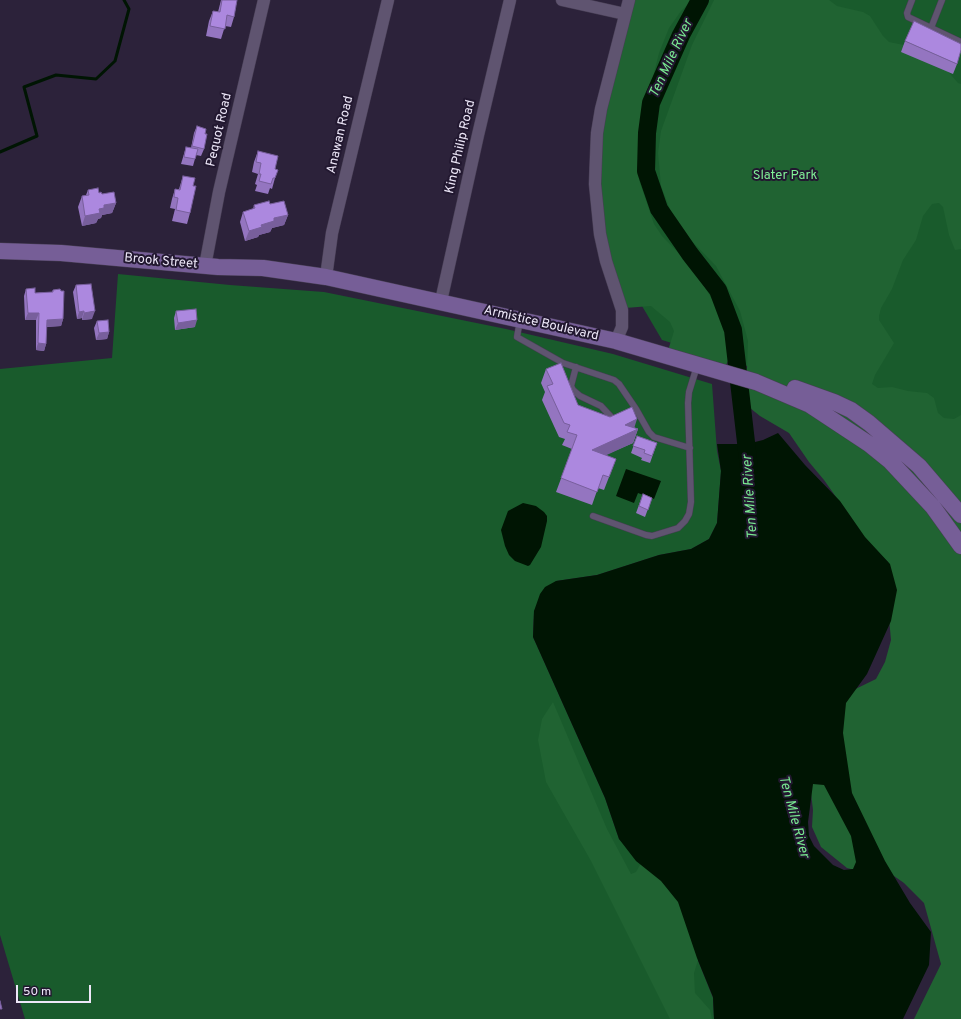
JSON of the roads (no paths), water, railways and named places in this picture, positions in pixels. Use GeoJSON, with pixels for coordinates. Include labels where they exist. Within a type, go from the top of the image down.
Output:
{"type":"FeatureCollection","features":[{"type":"Feature","properties":{"kind":"main road","name":"Brook Street"},"geometry":{"type":"LineString","coordinates":[[0,251],[61,253],[205,266],[263,268],[324,276]]}},
{"type":"Feature","properties":{"kind":"main road","name":"Armistice Boulevard"},"geometry":{"type":"LineString","coordinates":[[324,276],[616,341],[756,382],[810,405],[869,444],[890,461],[933,507],[952,512],[961,546]]}},
{"type":"Feature","properties":{"kind":"street","name":"Pequot Road"},"geometry":{"type":"LineString","coordinates":[[205,266],[219,192],[264,0]]}},
{"type":"Feature","properties":{"kind":"street","name":"Anawan Road"},"geometry":{"type":"LineString","coordinates":[[324,276],[332,233],[388,0]]}},
{"type":"Feature","properties":{"kind":"street","name":"King Philip Road"},"geometry":{"type":"LineString","coordinates":[[441,301],[510,0]]}},
{"type":"Feature","properties":{"kind":"street"},"geometry":{"type":"LineString","coordinates":[[562,0],[625,14]]}},
{"type":"Feature","properties":{"kind":"street"},"geometry":{"type":"LineString","coordinates":[[616,341],[622,327],[622,310],[606,260],[600,234],[595,184],[595,164],[597,134],[601,109],[629,0]]}},
{"type":"Feature","properties":{"kind":"lane"},"geometry":{"type":"LineString","coordinates":[[912,0],[907,13],[908,17],[960,40]]}},
{"type":"Feature","properties":{"kind":"lane"},"geometry":{"type":"LineString","coordinates":[[931,28],[942,0]]}},
{"type":"Feature","properties":{"kind":"lane"},"geometry":{"type":"LineString","coordinates":[[520,319],[517,337],[545,354],[576,367],[614,380],[619,384],[631,411],[654,437],[690,448]]}},
{"type":"Feature","properties":{"kind":"lane"},"geometry":{"type":"LineString","coordinates":[[593,516],[646,536],[660,534],[678,528],[685,521],[689,514],[691,502],[688,403],[691,362]]}},
{"type":"Feature","properties":{"kind":"lane"},"geometry":{"type":"LineString","coordinates":[[576,367],[571,386],[580,396],[601,406],[614,420],[631,411]]}},
{"type":"Feature","properties":{"kind":"water"},"geometry":{"type":"Polygon","coordinates":[[[778,433],[805,465],[840,501],[865,537],[890,564],[897,590],[891,621],[867,674],[846,703],[843,733],[852,793],[885,861],[910,903],[931,932],[929,965],[903,1019],[714,1019],[713,997],[697,958],[678,902],[661,881],[636,861],[619,839],[605,798],[533,637],[534,611],[540,594],[545,587],[556,581],[597,575],[659,555],[691,549],[709,539],[717,523],[721,471],[717,444],[747,444],[763,440],[778,433]],[[813,784],[808,822],[809,836],[814,846],[833,865],[844,870],[853,869],[856,862],[851,836],[824,785],[813,784]]]}},
{"type":"Feature","properties":{"kind":"water"},"geometry":{"type":"Polygon","coordinates":[[[626,469],[661,481],[654,499],[638,493],[634,503],[616,496],[626,469]]]}},
{"type":"Feature","properties":{"kind":"water"},"geometry":{"type":"Polygon","coordinates":[[[523,503],[536,506],[547,516],[541,547],[528,566],[515,561],[509,555],[501,530],[508,511],[523,503]]]}},
{"type":"Feature","properties":{"kind":"waterway"},"geometry":{"type":"LineString","coordinates":[[0,152],[37,136],[24,87],[56,75],[96,79],[115,61],[129,9],[124,0]]}},
{"type":"Feature","properties":{"kind":"waterway","name":"Ten Mile River"},"geometry":{"type":"LineString","coordinates":[[700,0],[681,35],[651,103],[647,133],[646,171],[659,209],[690,254],[718,290],[733,330],[749,468]]}},
{"type":"Feature","properties":{"kind":"park label","name":"Slater Park"},"geometry":{"type":"Point","coordinates":[785,176]}}]}
